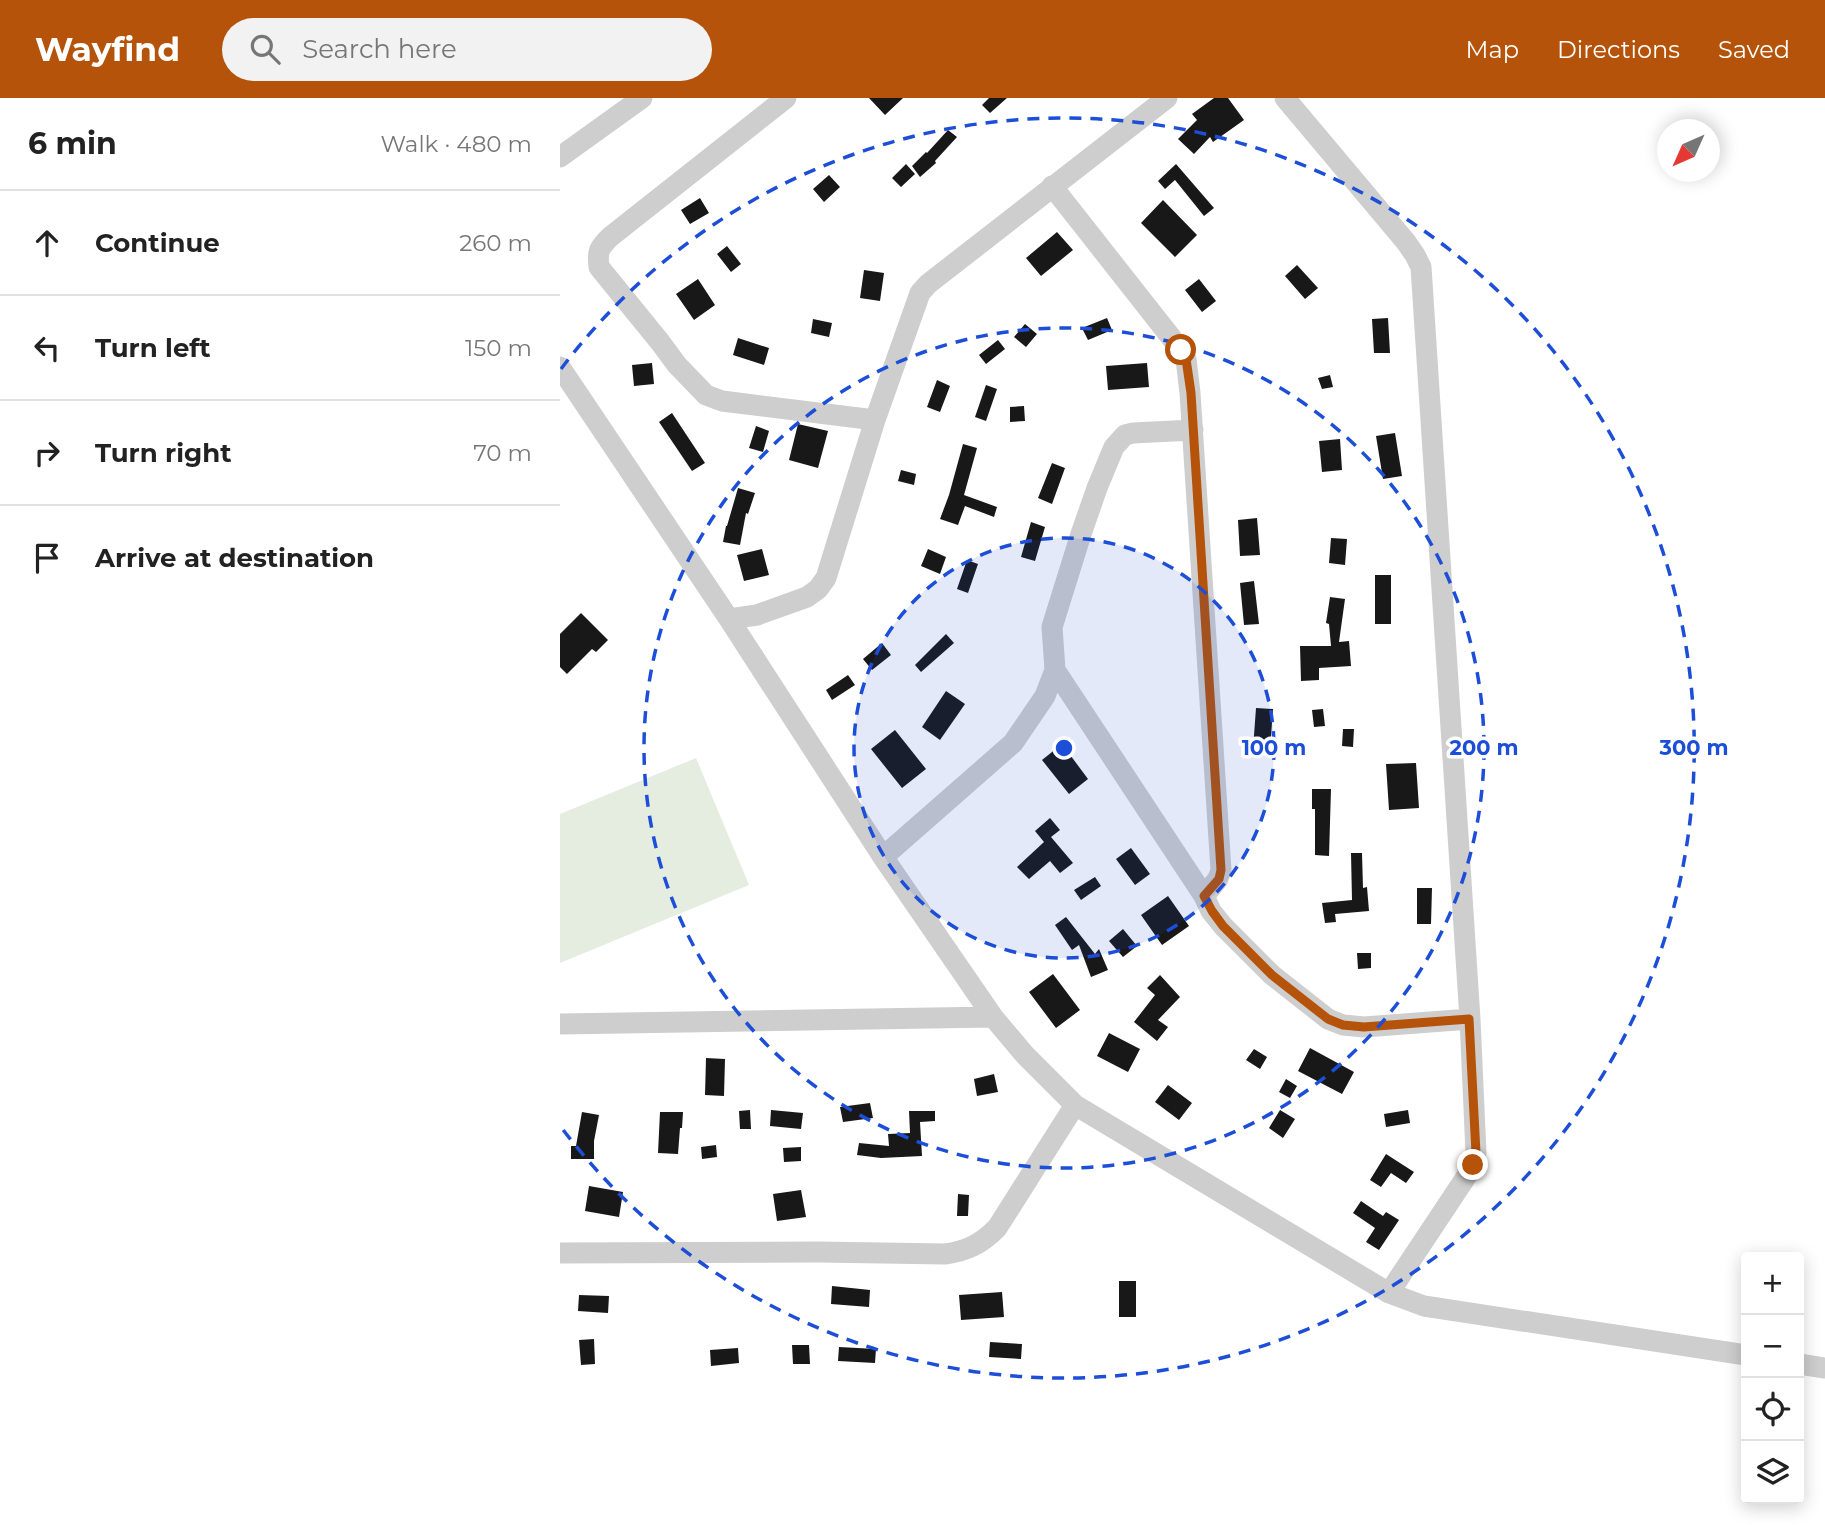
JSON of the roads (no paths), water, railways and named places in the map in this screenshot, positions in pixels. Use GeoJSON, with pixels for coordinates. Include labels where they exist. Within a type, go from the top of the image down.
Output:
{"type":"FeatureCollection","features":[{"type":"Feature","properties":{"kind":"street"},"geometry":{"type":"LineString","coordinates":[[560,157],[642,98]]}},
{"type":"Feature","properties":{"kind":"street"},"geometry":{"type":"LineString","coordinates":[[786,98],[610,237],[600,247],[599,267],[677,365],[706,395],[722,401],[875,419]]}},
{"type":"Feature","properties":{"kind":"street"},"geometry":{"type":"LineString","coordinates":[[729,619],[757,615],[807,597],[818,589],[826,578],[875,419],[920,293],[1052,186],[1167,98]]}},
{"type":"Feature","properties":{"kind":"street"},"geometry":{"type":"LineString","coordinates":[[1285,98],[1399,233],[1421,267],[1476,1153],[1473,1165],[1389,1293]]}},
{"type":"Feature","properties":{"kind":"street"},"geometry":{"type":"LineString","coordinates":[[1052,186],[1186,359],[1193,430],[1221,870],[1219,879],[1204,896]]}},
{"type":"Feature","properties":{"kind":"street"},"geometry":{"type":"LineString","coordinates":[[560,367],[729,619],[883,857],[993,1017],[1075,1105],[1389,1293],[1424,1306],[1741,1355]]}},
{"type":"Feature","properties":{"kind":"street"},"geometry":{"type":"LineString","coordinates":[[883,857],[1013,743],[1045,696],[1055,670],[1052,627],[1081,534],[1114,447],[1125,435],[1133,433],[1193,430]]}},
{"type":"Feature","properties":{"kind":"street"},"geometry":{"type":"LineString","coordinates":[[1055,670],[1212,911],[1223,926],[1272,975],[1328,1019],[1343,1025],[1364,1027],[1469,1019]]}},
{"type":"Feature","properties":{"kind":"street"},"geometry":{"type":"LineString","coordinates":[[560,1024],[993,1017]]}},
{"type":"Feature","properties":{"kind":"street"},"geometry":{"type":"LineString","coordinates":[[560,1253],[958,1253],[985,1240],[997,1228],[1075,1105]]}},
{"type":"Feature","properties":{"kind":"street"},"geometry":{"type":"LineString","coordinates":[[1804,1365],[1825,1368]]}}]}
